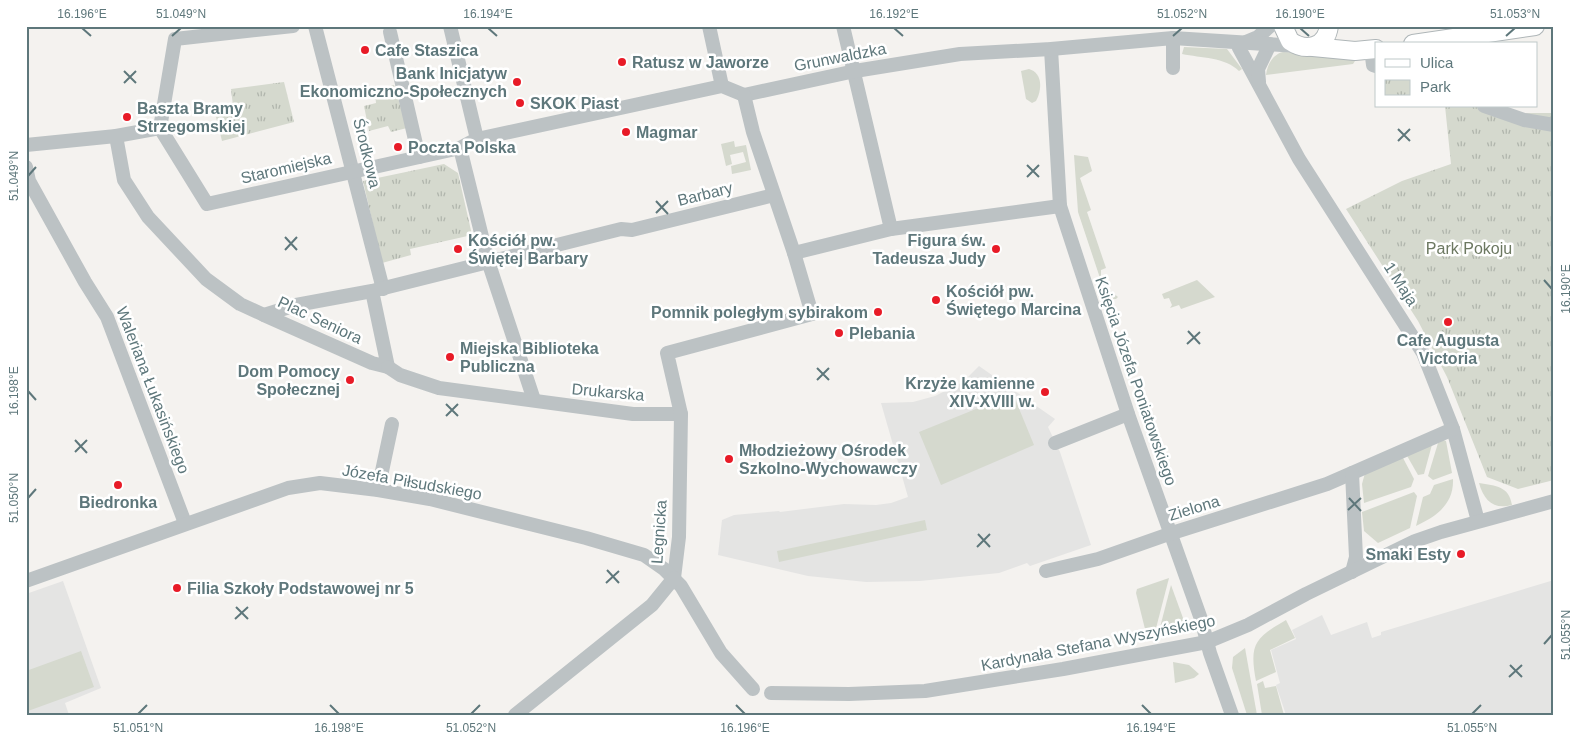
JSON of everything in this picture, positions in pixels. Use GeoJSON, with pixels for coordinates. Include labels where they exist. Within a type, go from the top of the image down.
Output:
{"type":"FeatureCollection","features":[{"type":"Feature","properties":{"kind":"main road"},"geometry":{"type":"LineString","coordinates":[[1283,26],[1290,41],[1305,46],[1374,57]]}},
{"type":"Feature","properties":{"kind":"main road"},"geometry":{"type":"LineString","coordinates":[[1427,42],[1535,26]]}},
{"type":"Feature","properties":{"kind":"main road"},"geometry":{"type":"LineString","coordinates":[[1305,46],[1324,40],[1329,27],[1374,57]]}},
{"type":"Feature","properties":{"kind":"street"},"geometry":{"type":"LineString","coordinates":[[26,145],[116,136],[160,128],[175,32],[293,26]]}},
{"type":"Feature","properties":{"kind":"street","name":"Środkowa"},"geometry":{"type":"LineString","coordinates":[[315,26],[354,171],[377,290]]}},
{"type":"Feature","properties":{"kind":"street"},"geometry":{"type":"LineString","coordinates":[[450,26],[477,139]]}},
{"type":"Feature","properties":{"kind":"street"},"geometry":{"type":"LineString","coordinates":[[709,26],[722,86],[744,95],[753,132],[794,253],[891,229],[1060,206]]}},
{"type":"Feature","properties":{"kind":"street"},"geometry":{"type":"LineString","coordinates":[[843,26],[891,229]]}},
{"type":"Feature","properties":{"kind":"street"},"geometry":{"type":"LineString","coordinates":[[1243,43],[1258,37],[1270,26]]}},
{"type":"Feature","properties":{"kind":"street"},"geometry":{"type":"LineString","coordinates":[[390,32],[419,157]]}},
{"type":"Feature","properties":{"kind":"street"},"geometry":{"type":"LineString","coordinates":[[1173,38],[1173,68]]}},
{"type":"Feature","properties":{"kind":"street","name":"Grunwaldzka"},"geometry":{"type":"LineString","coordinates":[[744,95],[855,71],[960,54],[1051,49],[1173,38],[1305,46]]}},
{"type":"Feature","properties":{"kind":"street","name":"1 Maja"},"geometry":{"type":"LineString","coordinates":[[1243,43],[1239,48],[1299,159],[1423,353],[1453,429],[1478,521]]}},
{"type":"Feature","properties":{"kind":"street"},"geometry":{"type":"LineString","coordinates":[[1259,82],[1258,69],[1270,44]]}},
{"type":"Feature","properties":{"kind":"street","name":"Księcia Józefa Poniatowskiego"},"geometry":{"type":"LineString","coordinates":[[1051,49],[1060,206],[1128,414],[1232,715]]}},
{"type":"Feature","properties":{"kind":"street","name":"Staromiejska"},"geometry":{"type":"LineString","coordinates":[[160,128],[206,204],[460,148],[477,139],[722,86]]}},
{"type":"Feature","properties":{"kind":"street"},"geometry":{"type":"LineString","coordinates":[[1490,108],[1524,120],[1554,125]]}},
{"type":"Feature","properties":{"kind":"street"},"geometry":{"type":"LineString","coordinates":[[116,136],[124,180],[148,217],[206,279],[240,304],[264,315]]}},
{"type":"Feature","properties":{"kind":"street"},"geometry":{"type":"LineString","coordinates":[[460,148],[488,261],[534,400]]}},
{"type":"Feature","properties":{"kind":"street","name":"Waleriana Łukasińskiego"},"geometry":{"type":"LineString","coordinates":[[26,167],[34,190],[85,282],[108,317],[185,524]]}},
{"type":"Feature","properties":{"kind":"street","name":"Barbary"},"geometry":{"type":"LineString","coordinates":[[377,290],[621,229],[632,230],[774,195]]}},
{"type":"Feature","properties":{"kind":"street","name":"Legnicka"},"geometry":{"type":"LineString","coordinates":[[752,689],[721,653],[688,596],[674,578],[679,537],[680,414],[668,353],[812,314],[794,253]]}},
{"type":"Feature","properties":{"kind":"street","name":"Plac Seniora"},"geometry":{"type":"LineString","coordinates":[[377,290],[388,367],[372,362],[264,315],[296,305],[377,290]]}},
{"type":"Feature","properties":{"kind":"street","name":"Drukarska"},"geometry":{"type":"LineString","coordinates":[[388,367],[400,375],[439,388],[534,400],[561,406],[633,414],[680,414]]}},
{"type":"Feature","properties":{"kind":"street"},"geometry":{"type":"LineString","coordinates":[[1055,443],[1128,414]]}},
{"type":"Feature","properties":{"kind":"street"},"geometry":{"type":"LineString","coordinates":[[378,490],[392,424]]}},
{"type":"Feature","properties":{"kind":"street","name":"Zielona"},"geometry":{"type":"LineString","coordinates":[[1046,571],[1098,559],[1327,484],[1453,429]]}},
{"type":"Feature","properties":{"kind":"street"},"geometry":{"type":"LineString","coordinates":[[1352,473],[1356,557],[1352,572]]}},
{"type":"Feature","properties":{"kind":"street","name":"Józefa Piłsudskiego"},"geometry":{"type":"LineString","coordinates":[[26,581],[288,488],[320,483],[430,499],[630,550],[655,562],[674,578]]}},
{"type":"Feature","properties":{"kind":"street","name":"Kardynała Stefana Wyszyńskiego"},"geometry":{"type":"LineString","coordinates":[[771,693],[857,694],[935,690],[1063,669],[1207,642],[1248,625],[1415,541],[1478,521],[1554,501]]}},
{"type":"Feature","properties":{"kind":"street"},"geometry":{"type":"LineString","coordinates":[[515,715],[652,605],[674,578]]}},
{"type":"Feature","properties":{"kind":"shaded area"},"geometry":{"type":"Polygon","coordinates":[[[979,366],[1055,419],[1048,427],[1060,452],[1091,545],[1030,566],[1027,563],[999,573],[920,581],[866,582],[808,576],[718,555],[722,520],[734,515],[780,512],[844,504],[876,505],[891,503],[908,497],[881,403],[913,402],[935,396],[963,382],[979,366]]]}},
{"type":"Feature","properties":{"kind":"shaded area"},"geometry":{"type":"Polygon","coordinates":[[[1554,580],[1554,715],[1286,715],[1276,685],[1280,683],[1271,650],[1296,639],[1292,630],[1322,615],[1331,635],[1367,622],[1372,638],[1381,635],[1381,632],[1554,580]]]}},
{"type":"Feature","properties":{"kind":"shaded area"},"geometry":{"type":"Polygon","coordinates":[[[63,581],[101,688],[65,703],[69,715],[26,715],[26,594],[63,581]]]}},
{"type":"Feature","properties":{"kind":"green space"},"geometry":{"type":"Polygon","coordinates":[[[1184,47],[1227,49],[1242,69],[1239,71],[1227,63],[1182,54],[1184,47]]]}},
{"type":"Feature","properties":{"kind":"green space"},"geometry":{"type":"Polygon","coordinates":[[[1283,52],[1339,55],[1355,61],[1353,64],[1266,75],[1271,61],[1276,55],[1283,52]]]}},
{"type":"Feature","properties":{"kind":"green space"},"geometry":{"type":"Polygon","coordinates":[[[1029,69],[1037,74],[1040,82],[1038,97],[1032,103],[1026,99],[1021,71],[1029,69]]]}},
{"type":"Feature","properties":{"kind":"green space"},"geometry":{"type":"Polygon","coordinates":[[[284,82],[294,122],[222,141],[216,117],[234,114],[231,89],[284,82]]]}},
{"type":"Feature","properties":{"kind":"green space"},"geometry":{"type":"Polygon","coordinates":[[[394,85],[407,128],[391,132],[388,126],[369,131],[364,106],[376,103],[375,93],[384,91],[383,88],[394,85]]]}},
{"type":"Feature","properties":{"kind":"green space","name":"Park Pokoju"},"geometry":{"type":"Polygon","coordinates":[[[1445,108],[1505,108],[1516,113],[1554,113],[1554,480],[1518,489],[1487,477],[1447,377],[1418,321],[1346,209],[1402,181],[1451,164],[1445,108]]]}},
{"type":"Feature","properties":{"kind":"green space"},"geometry":{"type":"Polygon","coordinates":[[[734,141],[735,147],[746,145],[751,170],[732,174],[731,166],[746,162],[743,152],[730,155],[732,164],[726,166],[721,144],[734,141]]]}},
{"type":"Feature","properties":{"kind":"green space"},"geometry":{"type":"Polygon","coordinates":[[[1074,155],[1088,157],[1092,171],[1080,178],[1091,210],[1087,212],[1106,268],[1101,270],[1101,278],[1107,288],[1118,297],[1116,299],[1111,299],[1105,293],[1078,212],[1074,155]]]}},
{"type":"Feature","properties":{"kind":"green space"},"geometry":{"type":"Polygon","coordinates":[[[444,164],[458,173],[472,235],[410,249],[411,255],[382,263],[363,181],[444,164]]]}},
{"type":"Feature","properties":{"kind":"green space"},"geometry":{"type":"Polygon","coordinates":[[[1197,280],[1215,297],[1181,309],[1179,305],[1170,308],[1172,305],[1169,298],[1164,299],[1162,294],[1197,280]]]}},
{"type":"Feature","properties":{"kind":"green space"},"geometry":{"type":"Polygon","coordinates":[[[1013,394],[1034,445],[941,485],[919,432],[1013,394]]]}},
{"type":"Feature","properties":{"kind":"green space"},"geometry":{"type":"Polygon","coordinates":[[[1443,440],[1446,441],[1452,473],[1433,480],[1428,476],[1438,443],[1443,440]]]}},
{"type":"Feature","properties":{"kind":"green space"},"geometry":{"type":"Polygon","coordinates":[[[1433,441],[1424,474],[1418,475],[1406,454],[1433,441]]]}},
{"type":"Feature","properties":{"kind":"green space"},"geometry":{"type":"Polygon","coordinates":[[[1402,456],[1414,479],[1411,487],[1364,503],[1362,484],[1365,473],[1402,456]]]}},
{"type":"Feature","properties":{"kind":"green space"},"geometry":{"type":"Polygon","coordinates":[[[1453,479],[1451,495],[1443,508],[1431,518],[1416,526],[1423,497],[1430,494],[1434,485],[1453,479]]]}},
{"type":"Feature","properties":{"kind":"green space"},"geometry":{"type":"Polygon","coordinates":[[[1479,483],[1496,486],[1505,490],[1512,505],[1500,506],[1491,503],[1484,495],[1479,483]]]}},
{"type":"Feature","properties":{"kind":"green space"},"geometry":{"type":"Polygon","coordinates":[[[1414,492],[1417,496],[1410,528],[1378,543],[1364,531],[1362,512],[1414,492]]]}},
{"type":"Feature","properties":{"kind":"green space"},"geometry":{"type":"Polygon","coordinates":[[[925,520],[927,530],[779,562],[777,551],[925,520]]]}},
{"type":"Feature","properties":{"kind":"green space"},"geometry":{"type":"Polygon","coordinates":[[[1169,578],[1154,636],[1147,637],[1136,593],[1137,589],[1169,578]]]}},
{"type":"Feature","properties":{"kind":"green space"},"geometry":{"type":"Polygon","coordinates":[[[1171,585],[1187,629],[1158,635],[1171,585]]]}},
{"type":"Feature","properties":{"kind":"green space"},"geometry":{"type":"Polygon","coordinates":[[[1286,620],[1295,638],[1270,650],[1276,672],[1256,681],[1253,658],[1257,643],[1267,632],[1286,620]]]}},
{"type":"Feature","properties":{"kind":"green space"},"geometry":{"type":"Polygon","coordinates":[[[1245,648],[1257,715],[1247,715],[1232,668],[1233,657],[1245,648]]]}},
{"type":"Feature","properties":{"kind":"green space"},"geometry":{"type":"Polygon","coordinates":[[[81,651],[94,687],[28,711],[26,671],[81,651]]]}},
{"type":"Feature","properties":{"kind":"green space"},"geometry":{"type":"Polygon","coordinates":[[[1173,662],[1189,665],[1199,674],[1194,678],[1175,683],[1173,662]]]}},
{"type":"Feature","properties":{"kind":"green space"},"geometry":{"type":"Polygon","coordinates":[[[1263,681],[1265,688],[1276,686],[1284,715],[1262,715],[1257,684],[1263,681]]]}},
{"type":"Feature","properties":{"kind":"place","name":"Cafe Staszica"},"geometry":{"type":"Point","coordinates":[365,50]}},
{"type":"Feature","properties":{"kind":"place","name":"Ratusz w Jaworze"},"geometry":{"type":"Point","coordinates":[622,62]}},
{"type":"Feature","properties":{"kind":"place","name":"Bank Inicjatyw Ekonomiczno-Społecznych"},"geometry":{"type":"Point","coordinates":[517,82]}},
{"type":"Feature","properties":{"kind":"place","name":"SKOK Piast"},"geometry":{"type":"Point","coordinates":[520,103]}},
{"type":"Feature","properties":{"kind":"place","name":"Baszta Bramy Strzegomskiej"},"geometry":{"type":"Point","coordinates":[127,117]}},
{"type":"Feature","properties":{"kind":"place","name":"Magmar"},"geometry":{"type":"Point","coordinates":[626,132]}},
{"type":"Feature","properties":{"kind":"place","name":"Poczta Polska"},"geometry":{"type":"Point","coordinates":[398,147]}},
{"type":"Feature","properties":{"kind":"place","name":"Kościół pw. Świętej Barbary"},"geometry":{"type":"Point","coordinates":[458,249]}},
{"type":"Feature","properties":{"kind":"place","name":"Figura św. Tadeusza Judy"},"geometry":{"type":"Point","coordinates":[996,249]}},
{"type":"Feature","properties":{"kind":"place","name":"Kościół pw. Świętego Marcina"},"geometry":{"type":"Point","coordinates":[936,300]}},
{"type":"Feature","properties":{"kind":"place","name":"Pomnik poległym sybirakom"},"geometry":{"type":"Point","coordinates":[878,312]}},
{"type":"Feature","properties":{"kind":"place","name":"Cafe Augusta Victoria"},"geometry":{"type":"Point","coordinates":[1448,322]}},
{"type":"Feature","properties":{"kind":"place","name":"Plebania"},"geometry":{"type":"Point","coordinates":[839,333]}},
{"type":"Feature","properties":{"kind":"place","name":"Miejska Biblioteka Publiczna"},"geometry":{"type":"Point","coordinates":[450,357]}},
{"type":"Feature","properties":{"kind":"place","name":"Dom Pomocy Społecznej"},"geometry":{"type":"Point","coordinates":[350,380]}},
{"type":"Feature","properties":{"kind":"place","name":"Krzyże kamienne XIV-XVIII w."},"geometry":{"type":"Point","coordinates":[1045,392]}},
{"type":"Feature","properties":{"kind":"place","name":"Młodzieżowy Ośrodek Szkolno-Wychowawczy"},"geometry":{"type":"Point","coordinates":[729,459]}},
{"type":"Feature","properties":{"kind":"place","name":"Biedronka"},"geometry":{"type":"Point","coordinates":[118,485]}},
{"type":"Feature","properties":{"kind":"place","name":"Smaki Esty"},"geometry":{"type":"Point","coordinates":[1461,554]}},
{"type":"Feature","properties":{"kind":"place","name":"Filia Szkoły Podstawowej nr 5"},"geometry":{"type":"Point","coordinates":[177,588]}}]}
